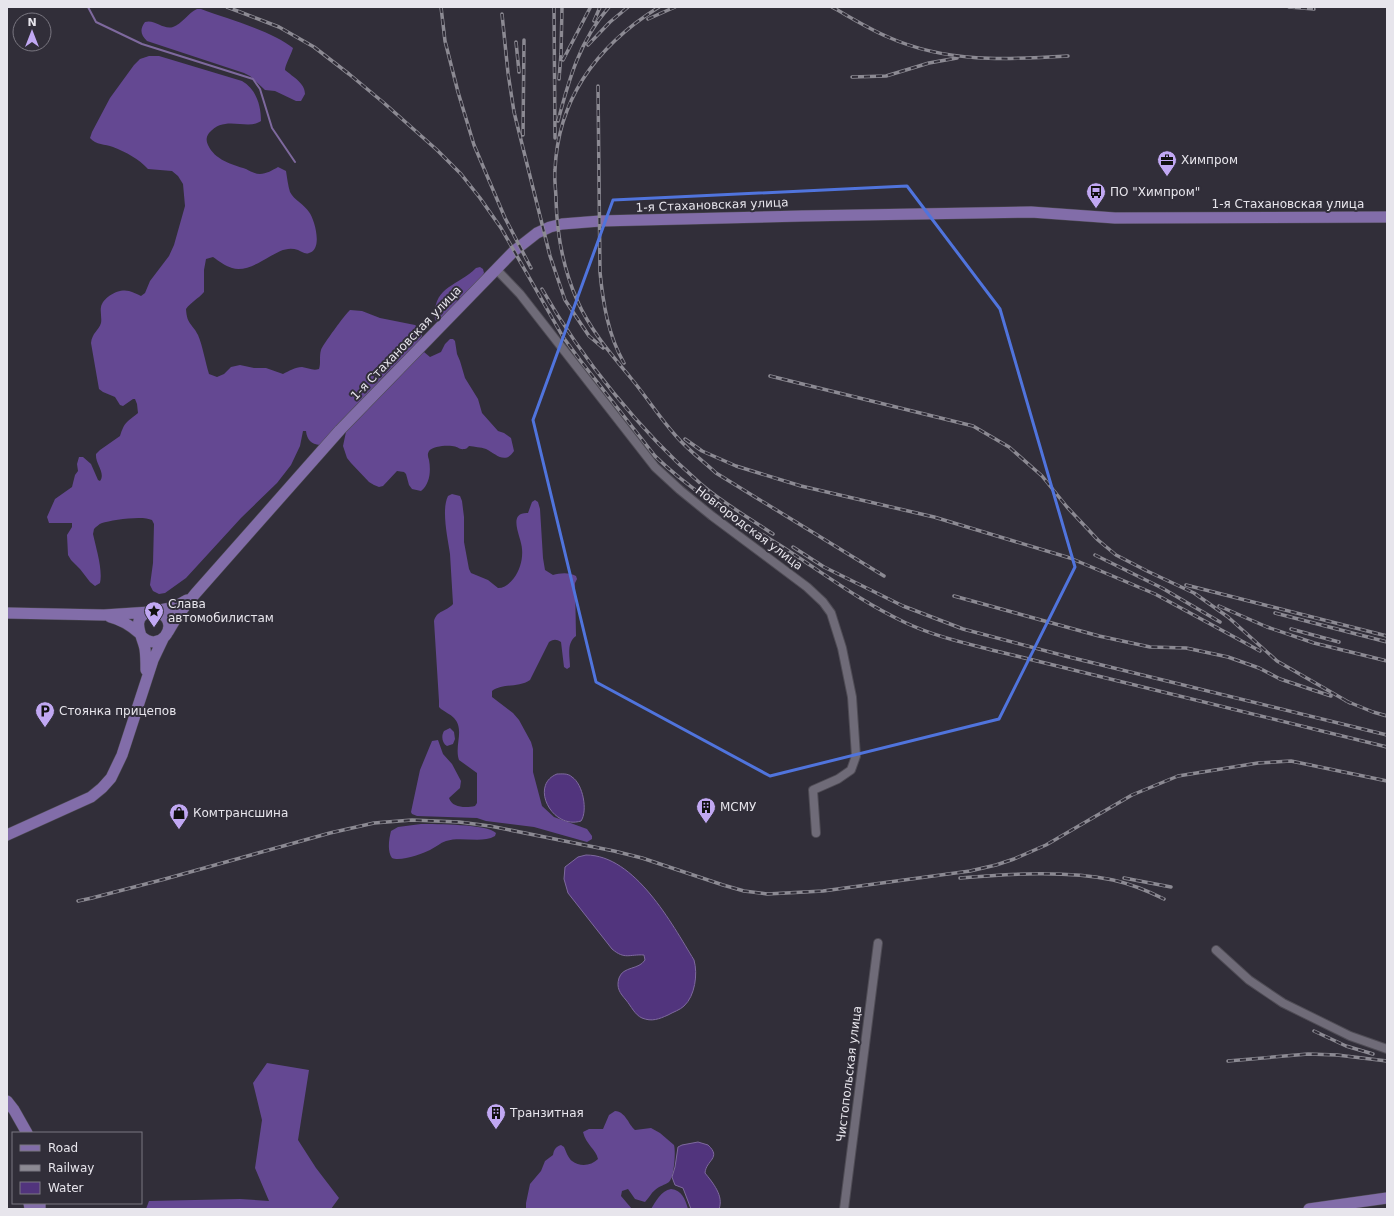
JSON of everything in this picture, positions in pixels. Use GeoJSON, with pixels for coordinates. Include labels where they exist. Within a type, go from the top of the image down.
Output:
{"type":"FeatureCollection","features":[{"type":"Feature","properties":{"kind":"main road","name":"1-я Стахановская улица"},"geometry":{"type":"LineString","coordinates":[[195,594],[340,430],[496,269],[522,244],[543,229],[557,225],[587,222],[1031,212],[1115,218],[1387,217]]}},
{"type":"Feature","properties":{"kind":"main road"},"geometry":{"type":"LineString","coordinates":[[7,613],[104,615],[152,612],[176,606],[195,594]]}},
{"type":"Feature","properties":{"kind":"main road"},"geometry":{"type":"LineString","coordinates":[[7,835],[91,797],[111,778],[122,755],[153,660],[178,615],[195,594]]}},
{"type":"Feature","properties":{"kind":"main road"},"geometry":{"type":"LineString","coordinates":[[104,615],[122,620],[130,625],[140,635],[148,641],[152,642],[156,642],[166,635],[168,624],[165,616],[152,612],[140,618],[138,626],[140,635],[145,648],[146,658],[145,681]]}},
{"type":"Feature","properties":{"kind":"main road"},"geometry":{"type":"LineString","coordinates":[[7,1101],[20,1119],[26,1132]]}},
{"type":"Feature","properties":{"kind":"main road"},"geometry":{"type":"LineString","coordinates":[[20,1119],[22,1132]]}},
{"type":"Feature","properties":{"kind":"main road"},"geometry":{"type":"LineString","coordinates":[[1309,1209],[1387,1198]]}},
{"type":"Feature","properties":{"kind":"main road"},"geometry":{"type":"LineString","coordinates":[[1362,1209],[1387,1205]]}},
{"type":"Feature","properties":{"kind":"street","name":"Новгородская улица"},"geometry":{"type":"LineString","coordinates":[[496,269],[520,294],[655,467],[712,516],[807,587],[827,607],[834,620],[842,648],[852,697],[856,756],[851,770],[838,779],[813,790],[816,833]]}},
{"type":"Feature","properties":{"kind":"street","name":"Чистопольская улица"},"geometry":{"type":"LineString","coordinates":[[844,1209],[878,943]]}},
{"type":"Feature","properties":{"kind":"street"},"geometry":{"type":"LineString","coordinates":[[1216,950],[1250,980],[1283,1003],[1350,1036],[1387,1049]]}},
{"type":"Feature","properties":{"kind":"highlighted area"},"geometry":{"type":"Polygon","coordinates":[[[907,186],[1000,309],[1075,567],[999,719],[770,776],[596,682],[533,420],[613,200],[907,186]]]}},
{"type":"Feature","properties":{"kind":"shaded area"},"geometry":{"type":"Polygon","coordinates":[[[197,9],[201,9],[262,31],[274,36],[293,48],[285,70],[298,80],[303,87],[305,94],[301,101],[296,101],[275,91],[265,90],[250,76],[244,73],[147,41],[142,34],[142,27],[145,22],[149,21],[169,28],[173,27],[197,9]]]}},
{"type":"Feature","properties":{"kind":"shaded area"},"geometry":{"type":"Polygon","coordinates":[[[149,56],[159,56],[242,81],[251,88],[259,103],[261,121],[255,124],[229,123],[215,127],[207,136],[208,145],[219,158],[254,173],[265,173],[278,167],[286,171],[290,192],[309,212],[314,221],[317,241],[313,251],[308,253],[294,249],[286,249],[256,264],[241,269],[229,267],[213,257],[206,259],[204,270],[204,292],[186,309],[189,321],[200,340],[209,374],[217,377],[224,374],[231,367],[240,365],[254,368],[266,368],[283,374],[299,367],[317,370],[319,369],[322,347],[350,310],[362,311],[380,318],[415,325],[421,330],[422,336],[417,344],[385,375],[320,445],[314,444],[310,441],[307,437],[306,431],[303,431],[300,446],[291,465],[277,483],[241,518],[186,578],[165,593],[159,594],[153,591],[150,585],[153,563],[154,524],[152,520],[142,518],[119,519],[102,523],[94,529],[93,534],[101,572],[100,583],[95,586],[68,555],[67,535],[72,527],[72,523],[49,523],[47,517],[55,499],[72,487],[75,475],[78,471],[77,464],[79,457],[83,457],[91,464],[98,480],[100,481],[102,475],[96,454],[120,436],[126,423],[138,413],[135,399],[123,406],[120,405],[115,397],[99,389],[91,343],[94,334],[101,323],[102,303],[108,297],[116,292],[125,290],[134,292],[141,296],[145,293],[150,281],[169,256],[174,245],[185,206],[183,184],[178,176],[172,171],[148,169],[141,162],[127,154],[113,147],[98,143],[90,138],[110,98],[134,65],[140,59],[149,56]]]}},
{"type":"Feature","properties":{"kind":"shaded area"},"geometry":{"type":"Polygon","coordinates":[[[480,267],[483,269],[484,273],[480,279],[441,318],[437,321],[435,320],[437,300],[447,288],[476,268],[480,267]]]}},
{"type":"Feature","properties":{"kind":"shaded area"},"geometry":{"type":"Polygon","coordinates":[[[450,339],[455,341],[457,354],[465,378],[478,399],[482,413],[498,431],[511,438],[514,451],[511,455],[504,458],[480,447],[469,446],[466,449],[463,449],[454,446],[436,447],[428,452],[430,468],[429,477],[426,485],[421,491],[412,489],[409,485],[406,474],[404,472],[397,471],[383,486],[379,487],[374,485],[369,482],[347,458],[343,446],[347,427],[418,354],[424,352],[430,357],[441,352],[445,344],[450,339]]]}},
{"type":"Feature","properties":{"kind":"shaded area"},"geometry":{"type":"Polygon","coordinates":[[[452,494],[460,496],[462,501],[464,517],[464,542],[471,573],[488,580],[498,588],[509,584],[516,575],[522,557],[522,549],[516,521],[521,514],[528,513],[532,502],[535,500],[538,502],[540,509],[545,570],[553,575],[564,573],[576,576],[576,636],[571,642],[570,646],[570,667],[567,669],[564,667],[561,642],[552,640],[549,642],[530,680],[521,684],[496,689],[492,691],[492,697],[513,713],[519,720],[531,742],[533,749],[533,772],[542,806],[554,817],[587,829],[592,836],[592,839],[587,842],[534,827],[486,821],[477,818],[417,816],[411,812],[420,770],[432,741],[438,740],[443,754],[452,764],[461,781],[460,788],[449,798],[453,804],[464,807],[475,806],[477,803],[477,773],[459,760],[459,728],[454,718],[439,707],[434,621],[435,617],[439,613],[453,604],[450,554],[445,517],[446,502],[448,496],[452,494]]]}},
{"type":"Feature","properties":{"kind":"shaded area"},"geometry":{"type":"Polygon","coordinates":[[[450,728],[454,732],[455,739],[453,744],[447,746],[442,739],[442,735],[444,731],[450,728]]]}},
{"type":"Feature","properties":{"kind":"shaded area"},"geometry":{"type":"Polygon","coordinates":[[[421,824],[472,826],[491,830],[496,833],[495,836],[490,838],[478,840],[458,839],[446,841],[417,855],[400,859],[392,858],[389,848],[391,831],[398,827],[421,824]]]}},
{"type":"Feature","properties":{"kind":"shaded area"},"geometry":{"type":"Polygon","coordinates":[[[267,1063],[309,1070],[298,1140],[316,1168],[339,1198],[331,1209],[146,1209],[149,1201],[240,1199],[269,1201],[255,1168],[262,1120],[253,1083],[267,1063]]]}},
{"type":"Feature","properties":{"kind":"shaded area"},"geometry":{"type":"Polygon","coordinates":[[[615,1111],[622,1114],[635,1130],[651,1128],[660,1133],[674,1145],[674,1165],[671,1180],[652,1193],[645,1202],[635,1199],[628,1189],[622,1191],[621,1196],[632,1209],[526,1209],[530,1184],[541,1171],[545,1161],[553,1155],[554,1150],[557,1147],[561,1145],[564,1147],[571,1160],[578,1164],[589,1164],[598,1159],[595,1152],[586,1140],[583,1132],[589,1129],[603,1129],[609,1115],[615,1111]]]}},
{"type":"Feature","properties":{"kind":"shaded area"},"geometry":{"type":"Polygon","coordinates":[[[671,1189],[680,1193],[688,1209],[651,1209],[664,1192],[671,1189]]]}},
{"type":"Feature","properties":{"kind":"water"},"geometry":{"type":"Polygon","coordinates":[[[557,774],[569,775],[576,780],[579,785],[582,791],[584,805],[583,817],[581,821],[570,822],[561,819],[553,813],[548,805],[545,796],[545,787],[549,780],[557,774]]]}},
{"type":"Feature","properties":{"kind":"water"},"geometry":{"type":"Polygon","coordinates":[[[586,855],[604,858],[620,866],[636,879],[650,894],[675,928],[694,960],[696,972],[695,984],[691,997],[681,1009],[658,1019],[652,1020],[642,1018],[637,1015],[620,993],[618,985],[621,974],[642,963],[645,960],[644,955],[627,956],[612,949],[568,893],[564,879],[565,867],[578,857],[586,855]]]}},
{"type":"Feature","properties":{"kind":"water"},"geometry":{"type":"Polygon","coordinates":[[[698,1142],[708,1145],[714,1153],[705,1173],[719,1195],[719,1209],[691,1209],[683,1188],[675,1185],[672,1177],[678,1147],[698,1142]]]}},
{"type":"Feature","properties":{"kind":"waterway"},"geometry":{"type":"LineString","coordinates":[[88,7],[96,22],[142,44],[253,79],[260,89],[272,128],[295,162]]}},
{"type":"Feature","properties":{"kind":"railway"},"geometry":{"type":"LineString","coordinates":[[227,7],[279,27],[314,47],[384,103],[437,150],[461,174],[480,198],[501,228],[563,337],[655,456],[699,493],[855,595],[904,622],[949,639],[1387,747]]}},
{"type":"Feature","properties":{"kind":"railway"},"geometry":{"type":"LineString","coordinates":[[441,7],[445,41],[474,145],[505,218],[531,268]]}},
{"type":"Feature","properties":{"kind":"railway"},"geometry":{"type":"LineString","coordinates":[[554,7],[555,138]]}},
{"type":"Feature","properties":{"kind":"railway"},"geometry":{"type":"LineString","coordinates":[[559,79],[562,7]]}},
{"type":"Feature","properties":{"kind":"railway"},"geometry":{"type":"LineString","coordinates":[[594,21],[600,7]]}},
{"type":"Feature","properties":{"kind":"railway"},"geometry":{"type":"LineString","coordinates":[[558,121],[571,75],[583,46],[590,33],[609,7]]}},
{"type":"Feature","properties":{"kind":"railway"},"geometry":{"type":"LineString","coordinates":[[588,45],[610,22],[628,7]]}},
{"type":"Feature","properties":{"kind":"railway"},"geometry":{"type":"LineString","coordinates":[[659,7],[617,38],[600,56],[585,75],[573,96],[564,119],[558,144],[555,181],[559,239],[564,264],[572,288],[582,310],[600,340],[670,429],[691,451],[716,473],[884,576]]}},
{"type":"Feature","properties":{"kind":"railway"},"geometry":{"type":"LineString","coordinates":[[648,19],[675,7]]}},
{"type":"Feature","properties":{"kind":"railway"},"geometry":{"type":"LineString","coordinates":[[832,7],[888,37],[932,52],[976,58],[999,59],[1068,56]]}},
{"type":"Feature","properties":{"kind":"railway"},"geometry":{"type":"LineString","coordinates":[[1289,7],[1314,9]]}},
{"type":"Feature","properties":{"kind":"railway"},"geometry":{"type":"LineString","coordinates":[[563,60],[590,8]]}},
{"type":"Feature","properties":{"kind":"railway"},"geometry":{"type":"LineString","coordinates":[[502,14],[508,73],[514,112],[550,256],[565,300],[589,336],[603,348]]}},
{"type":"Feature","properties":{"kind":"railway"},"geometry":{"type":"LineString","coordinates":[[523,135],[524,40]]}},
{"type":"Feature","properties":{"kind":"railway"},"geometry":{"type":"LineString","coordinates":[[516,42],[519,72]]}},
{"type":"Feature","properties":{"kind":"railway"},"geometry":{"type":"LineString","coordinates":[[852,77],[886,76],[929,63],[957,58]]}},
{"type":"Feature","properties":{"kind":"railway"},"geometry":{"type":"LineString","coordinates":[[598,86],[600,272],[607,319],[618,352],[624,363]]}},
{"type":"Feature","properties":{"kind":"railway"},"geometry":{"type":"LineString","coordinates":[[542,289],[575,342],[614,393],[656,441],[709,491],[773,534]]}},
{"type":"Feature","properties":{"kind":"railway"},"geometry":{"type":"LineString","coordinates":[[770,376],[973,426],[1009,447],[1042,476],[1067,507],[1098,540],[1116,555],[1194,593],[1228,617],[1277,661],[1350,703]]}},
{"type":"Feature","properties":{"kind":"railway"},"geometry":{"type":"LineString","coordinates":[[685,439],[702,451],[736,466],[801,486],[934,517],[1070,558],[1155,594],[1260,651]]}},
{"type":"Feature","properties":{"kind":"railway"},"geometry":{"type":"LineString","coordinates":[[793,547],[824,567],[903,606],[963,629],[1069,657],[1387,735]]}},
{"type":"Feature","properties":{"kind":"railway"},"geometry":{"type":"LineString","coordinates":[[1095,555],[1162,588],[1220,622]]}},
{"type":"Feature","properties":{"kind":"railway"},"geometry":{"type":"LineString","coordinates":[[1186,585],[1387,636]]}},
{"type":"Feature","properties":{"kind":"railway"},"geometry":{"type":"LineString","coordinates":[[954,596],[1099,636],[1150,647],[1186,648],[1228,657],[1259,668],[1280,679],[1331,696]]}},
{"type":"Feature","properties":{"kind":"railway"},"geometry":{"type":"LineString","coordinates":[[1219,606],[1267,627],[1314,643],[1387,661]]}},
{"type":"Feature","properties":{"kind":"railway"},"geometry":{"type":"LineString","coordinates":[[1275,613],[1387,642]]}},
{"type":"Feature","properties":{"kind":"railway"},"geometry":{"type":"LineString","coordinates":[[1291,629],[1339,642]]}},
{"type":"Feature","properties":{"kind":"railway"},"geometry":{"type":"LineString","coordinates":[[1346,701],[1387,716]]}},
{"type":"Feature","properties":{"kind":"railway"},"geometry":{"type":"LineString","coordinates":[[78,901],[165,879],[330,833],[374,823],[412,820],[459,822],[490,826],[614,851],[642,858],[744,891],[767,894],[823,891],[970,871],[996,865],[1046,845],[1132,795],[1178,776],[1258,763],[1291,761],[1387,781]]}},
{"type":"Feature","properties":{"kind":"railway"},"geometry":{"type":"LineString","coordinates":[[960,878],[1017,874],[1076,875],[1113,880],[1139,888],[1164,899]]}},
{"type":"Feature","properties":{"kind":"railway"},"geometry":{"type":"LineString","coordinates":[[1124,878],[1171,887]]}},
{"type":"Feature","properties":{"kind":"railway"},"geometry":{"type":"LineString","coordinates":[[1314,1031],[1346,1046],[1373,1054]]}},
{"type":"Feature","properties":{"kind":"railway"},"geometry":{"type":"LineString","coordinates":[[1228,1061],[1308,1054],[1337,1055],[1387,1061]]}},
{"type":"Feature","properties":{"kind":"place","name":"Химпром"},"geometry":{"type":"Point","coordinates":[1167,177]}},
{"type":"Feature","properties":{"kind":"place","name":"ПО \"Химпром\""},"geometry":{"type":"Point","coordinates":[1096,209]}},
{"type":"Feature","properties":{"kind":"place","name":"Слава автомобилистам"},"geometry":{"type":"Point","coordinates":[154,628]}},
{"type":"Feature","properties":{"kind":"place","name":"Стоянка прицепов"},"geometry":{"type":"Point","coordinates":[45,728]}},
{"type":"Feature","properties":{"kind":"place","name":"МСМУ"},"geometry":{"type":"Point","coordinates":[706,824]}},
{"type":"Feature","properties":{"kind":"place","name":"Комтрансшина"},"geometry":{"type":"Point","coordinates":[179,830]}},
{"type":"Feature","properties":{"kind":"place","name":"Транзитная"},"geometry":{"type":"Point","coordinates":[496,1130]}}]}
